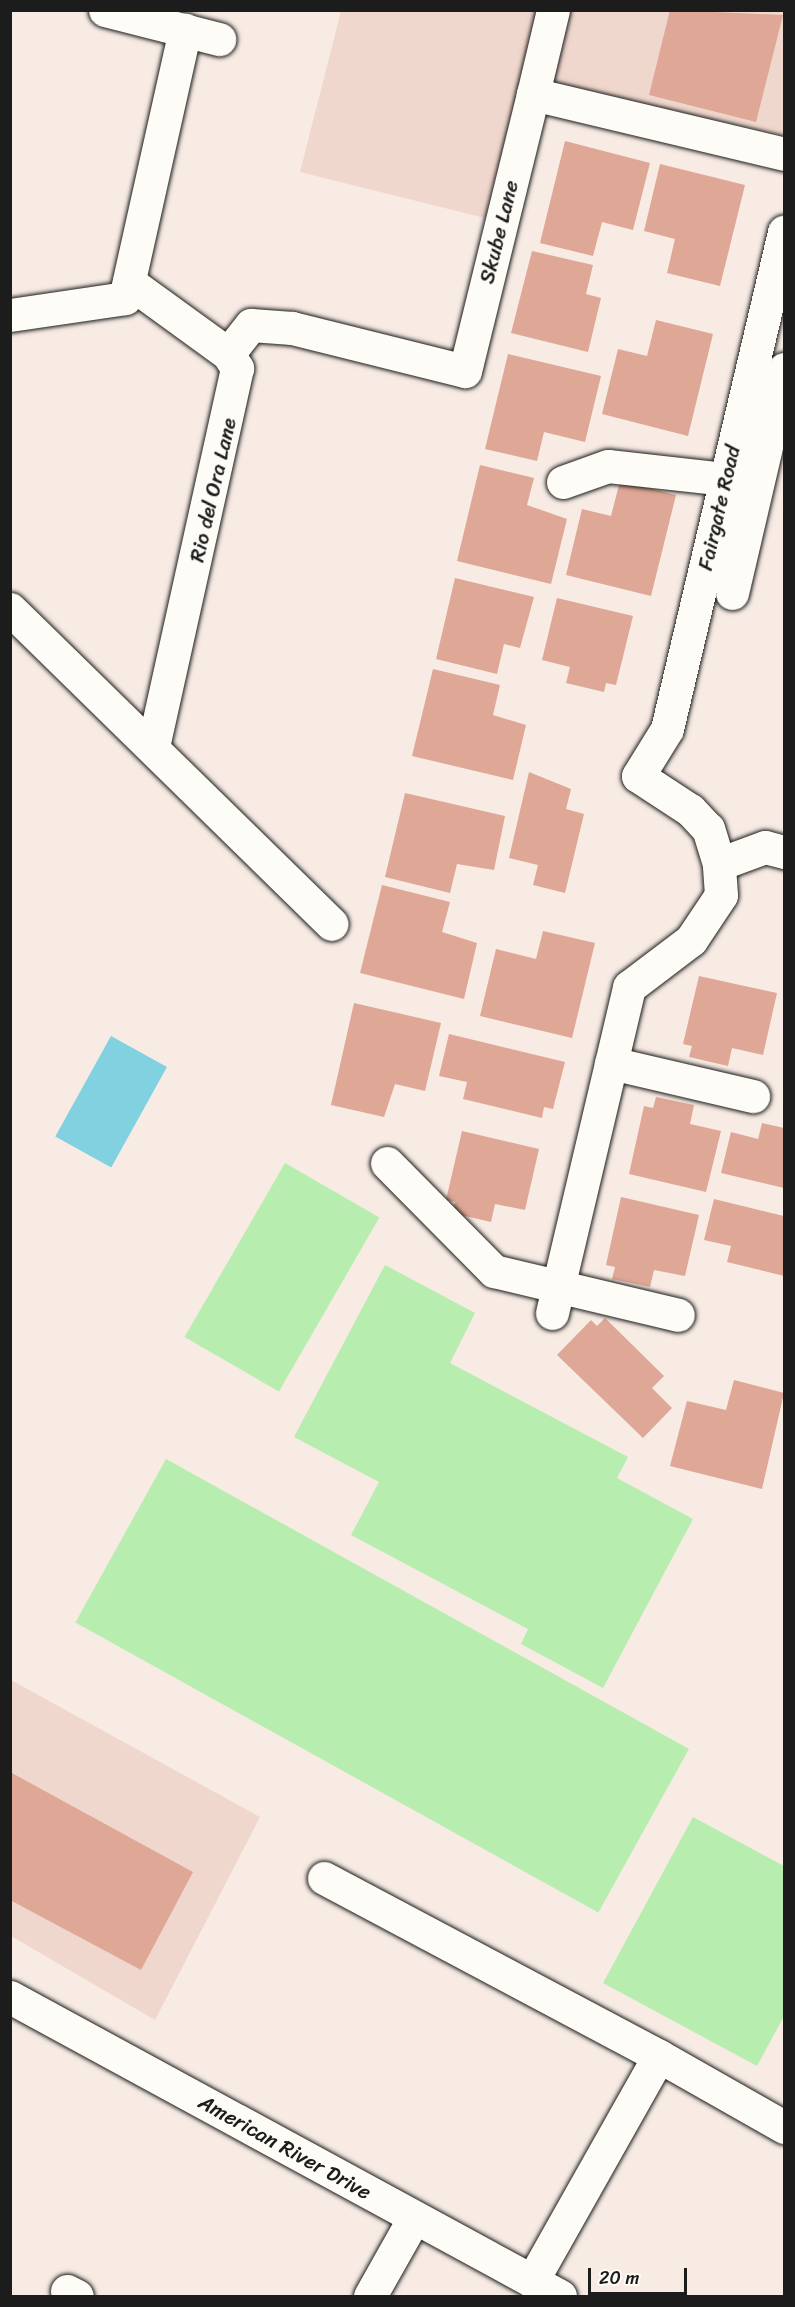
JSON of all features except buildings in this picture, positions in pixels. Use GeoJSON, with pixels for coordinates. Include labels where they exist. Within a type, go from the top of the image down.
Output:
{"type":"FeatureCollection","features":[{"type":"Feature","properties":{"kind":"street"},"geometry":{"type":"LineString","coordinates":[[105,10],[219,39]]}},
{"type":"Feature","properties":{"kind":"street"},"geometry":{"type":"LineString","coordinates":[[553,10],[533,94],[784,154]]}},
{"type":"Feature","properties":{"kind":"street"},"geometry":{"type":"LineString","coordinates":[[10,315],[125,298],[185,30]]}},
{"type":"Feature","properties":{"kind":"street","name":"Skube Lane"},"geometry":{"type":"LineString","coordinates":[[228,354],[251,325],[282,327],[465,371],[533,94]]}},
{"type":"Feature","properties":{"kind":"street","name":"Fairgate Road"},"geometry":{"type":"LineString","coordinates":[[719,864],[708,829],[690,810],[638,776],[667,729],[784,232]]}},
{"type":"Feature","properties":{"kind":"street"},"geometry":{"type":"LineString","coordinates":[[129,282],[228,354]]}},
{"type":"Feature","properties":{"kind":"street","name":"Rio del Ora Lane"},"geometry":{"type":"LineString","coordinates":[[153,748],[237,384],[228,354]]}},
{"type":"Feature","properties":{"kind":"street"},"geometry":{"type":"LineString","coordinates":[[732,592],[784,369]]}},
{"type":"Feature","properties":{"kind":"street"},"geometry":{"type":"LineString","coordinates":[[563,482],[608,466],[726,479]]}},
{"type":"Feature","properties":{"kind":"street"},"geometry":{"type":"LineString","coordinates":[[10,609],[332,924]]}},
{"type":"Feature","properties":{"kind":"street"},"geometry":{"type":"LineString","coordinates":[[555,1300],[629,987],[691,940],[721,895],[719,864],[765,847],[784,852]]}},
{"type":"Feature","properties":{"kind":"street"},"geometry":{"type":"LineString","coordinates":[[611,1063],[753,1095]]}},
{"type":"Feature","properties":{"kind":"street"},"geometry":{"type":"LineString","coordinates":[[387,1163],[494,1271],[555,1300],[678,1315]]}},
{"type":"Feature","properties":{"kind":"street"},"geometry":{"type":"LineString","coordinates":[[324,1878],[659,2056],[784,2127]]}},
{"type":"Feature","properties":{"kind":"street","name":"American River Drive"},"geometry":{"type":"LineString","coordinates":[[10,1997],[560,2296]]}},
{"type":"Feature","properties":{"kind":"street"},"geometry":{"type":"LineString","coordinates":[[532,2281],[659,2056]]}},
{"type":"Feature","properties":{"kind":"street"},"geometry":{"type":"LineString","coordinates":[[370,2296],[414,2218]]}},
{"type":"Feature","properties":{"kind":"shaded area"},"geometry":{"type":"Polygon","coordinates":[[[341,11],[784,11],[784,135],[521,77],[485,218],[300,172],[341,11]]]}},
{"type":"Feature","properties":{"kind":"shaded area"},"geometry":{"type":"Polygon","coordinates":[[[11,1680],[260,1817],[155,2020],[11,1936],[11,1680]]]}},
{"type":"Feature","properties":{"kind":"green space"},"geometry":{"type":"Polygon","coordinates":[[[285,1163],[379,1218],[279,1392],[184,1337],[285,1163]]]}},
{"type":"Feature","properties":{"kind":"green space"},"geometry":{"type":"Polygon","coordinates":[[[385,1265],[475,1313],[450,1363],[628,1457],[617,1478],[693,1519],[603,1688],[521,1644],[528,1629],[351,1535],[379,1482],[294,1437],[385,1265]]]}},
{"type":"Feature","properties":{"kind":"green space"},"geometry":{"type":"Polygon","coordinates":[[[166,1459],[689,1749],[598,1912],[75,1623],[166,1459]]]}},
{"type":"Feature","properties":{"kind":"green space"},"geometry":{"type":"Polygon","coordinates":[[[693,1817],[784,1866],[784,2016],[757,2066],[603,1983],[693,1817]]]}},
{"type":"Feature","properties":{"kind":"water"},"geometry":{"type":"Polygon","coordinates":[[[111,1036],[167,1067],[111,1168],[55,1137],[111,1036]]]}}]}
